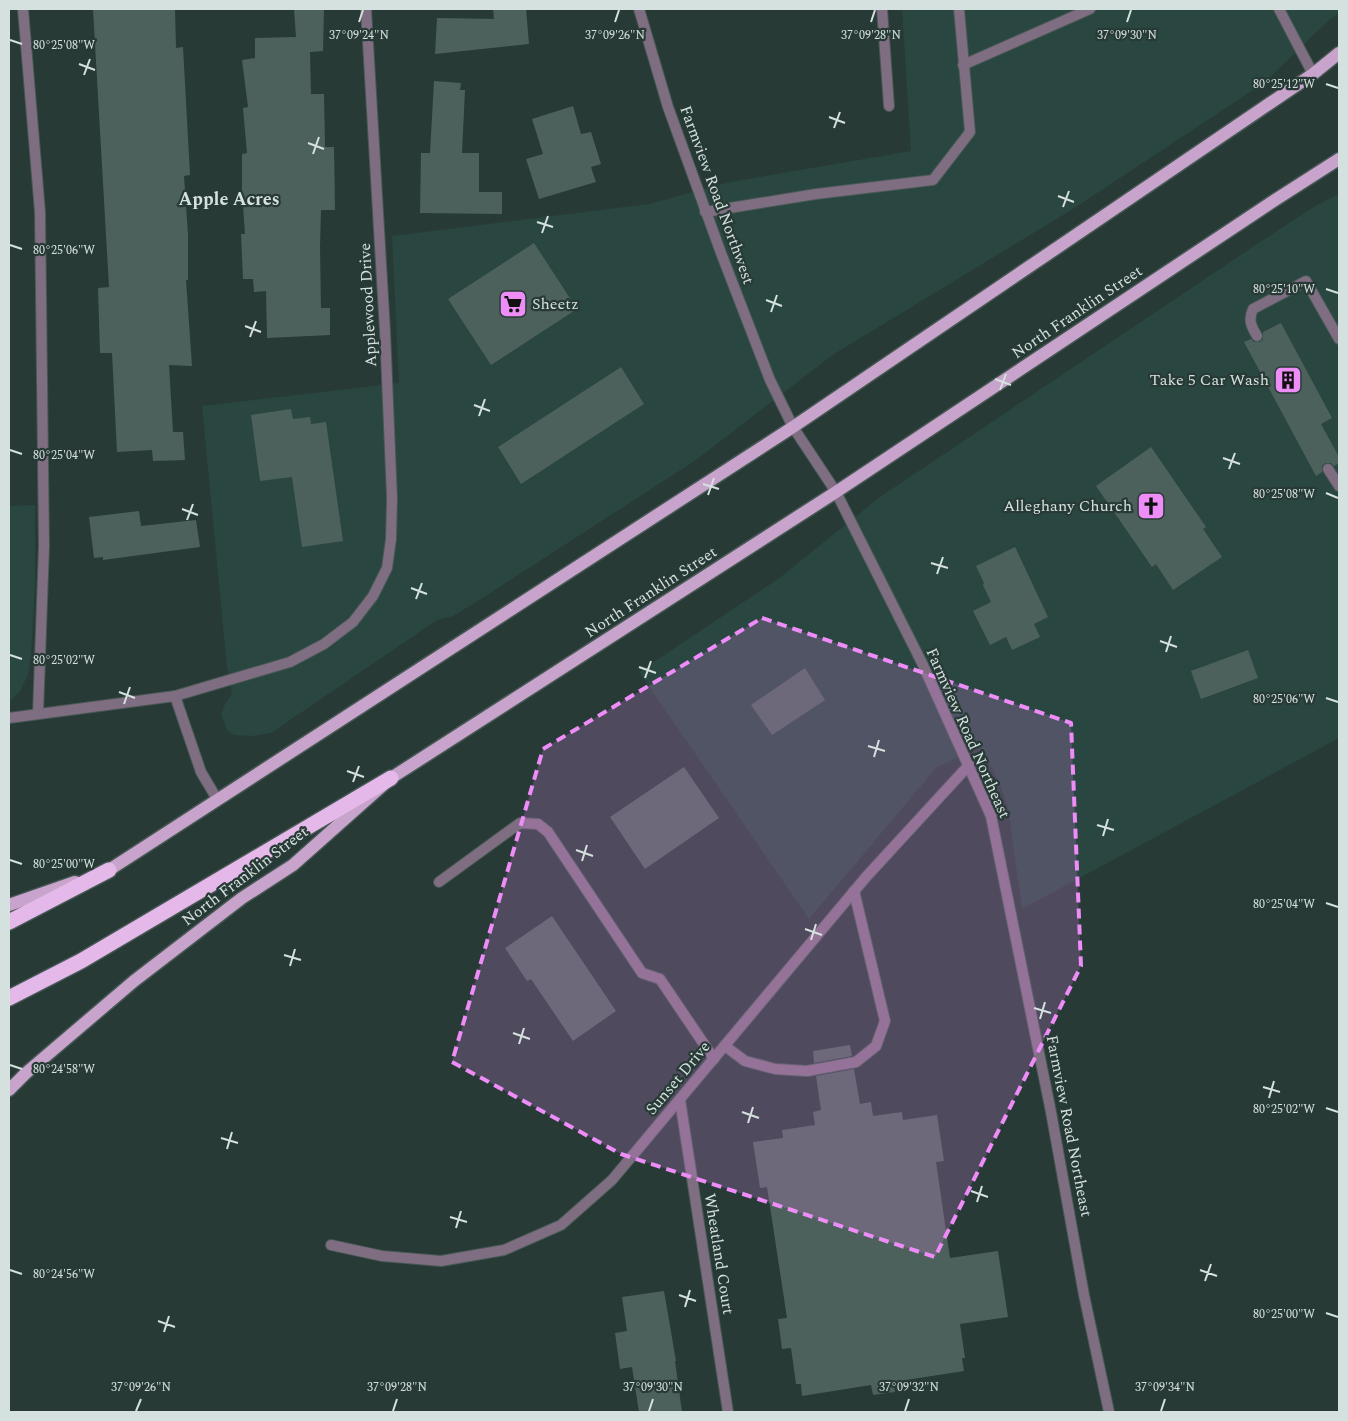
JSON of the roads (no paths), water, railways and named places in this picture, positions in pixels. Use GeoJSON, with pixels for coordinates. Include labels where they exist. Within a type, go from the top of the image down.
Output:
{"type":"FeatureCollection","features":[{"type":"Feature","properties":{"kind":"highway"},"geometry":{"type":"LineString","coordinates":[[9,998],[81,961],[391,778]]}},
{"type":"Feature","properties":{"kind":"highway"},"geometry":{"type":"LineString","coordinates":[[9,922],[109,870]]}},
{"type":"Feature","properties":{"kind":"main road"},"geometry":{"type":"LineString","coordinates":[[9,905],[109,870],[793,427],[1313,74],[1339,53]]}},
{"type":"Feature","properties":{"kind":"main road","name":"North Franklin Street"},"geometry":{"type":"LineString","coordinates":[[9,1090],[26,1073],[134,981],[242,898],[293,865],[391,778],[836,492],[1339,158]]}},
{"type":"Feature","properties":{"kind":"street"},"geometry":{"type":"LineString","coordinates":[[23,9],[40,212],[44,546],[38,714]]}},
{"type":"Feature","properties":{"kind":"street","name":"Applewood Drive"},"geometry":{"type":"LineString","coordinates":[[9,718],[175,696],[290,662],[324,644],[353,622],[373,596],[387,568],[391,539],[392,498],[385,321],[366,9]]}},
{"type":"Feature","properties":{"kind":"street","name":"Farmview Road Northwest"},"geometry":{"type":"LineString","coordinates":[[638,9],[668,107],[770,380],[793,427],[836,492]]}},
{"type":"Feature","properties":{"kind":"street"},"geometry":{"type":"LineString","coordinates":[[882,9],[889,106]]}},
{"type":"Feature","properties":{"kind":"street"},"geometry":{"type":"LineString","coordinates":[[706,212],[816,194],[933,180],[970,132],[959,9]]}},
{"type":"Feature","properties":{"kind":"street"},"geometry":{"type":"LineString","coordinates":[[964,65],[1090,9]]}},
{"type":"Feature","properties":{"kind":"street"},"geometry":{"type":"LineString","coordinates":[[1279,9],[1313,74]]}},
{"type":"Feature","properties":{"kind":"street"},"geometry":{"type":"LineString","coordinates":[[1257,336],[1250,324],[1250,315],[1253,309],[1306,281],[1339,339]]}},
{"type":"Feature","properties":{"kind":"street"},"geometry":{"type":"LineString","coordinates":[[1328,469],[1339,486]]}},
{"type":"Feature","properties":{"kind":"street","name":"Farmview Road Northeast"},"geometry":{"type":"LineString","coordinates":[[836,492],[923,665],[991,816],[1050,1102],[1084,1295],[1110,1412]]}},
{"type":"Feature","properties":{"kind":"street"},"geometry":{"type":"LineString","coordinates":[[175,696],[201,772],[218,799]]}},
{"type":"Feature","properties":{"kind":"street","name":"Sunset Drive"},"geometry":{"type":"LineString","coordinates":[[331,1245],[382,1256],[441,1261],[504,1250],[561,1225],[612,1180],[854,891],[969,765]]}},
{"type":"Feature","properties":{"kind":"street"},"geometry":{"type":"LineString","coordinates":[[439,882],[520,823],[538,824],[548,832],[642,973],[660,979],[714,1059]]}},
{"type":"Feature","properties":{"kind":"street"},"geometry":{"type":"LineString","coordinates":[[725,1046],[744,1061],[775,1069],[807,1071],[856,1062],[876,1046],[885,1021],[854,891]]}},
{"type":"Feature","properties":{"kind":"street","name":"Wheatland Court"},"geometry":{"type":"LineString","coordinates":[[680,1100],[728,1412]]}},
{"type":"Feature","properties":{"kind":"place","name":"Sheetz"},"geometry":{"type":"Point","coordinates":[513,304]}},
{"type":"Feature","properties":{"kind":"place","name":"Take 5 Car Wash"},"geometry":{"type":"Point","coordinates":[1288,380]}},
{"type":"Feature","properties":{"kind":"place","name":"Alleghany Church"},"geometry":{"type":"Point","coordinates":[1151,506]}},
{"type":"Feature","properties":{"kind":"district","name":"Apple Acres"},"geometry":{"type":"Point","coordinates":[229,199]}}]}
